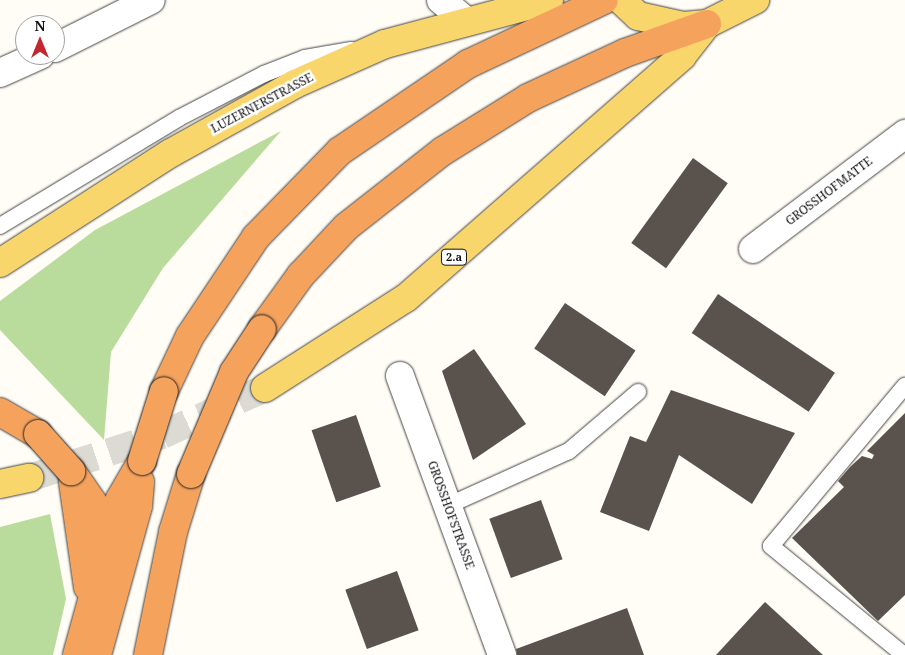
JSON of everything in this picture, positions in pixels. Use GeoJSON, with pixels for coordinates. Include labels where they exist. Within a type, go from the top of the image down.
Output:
{"type":"FeatureCollection","features":[{"type":"Feature","properties":{"kind":"highway"},"geometry":{"type":"LineString","coordinates":[[77,655],[98,613],[129,502],[164,391],[190,336],[256,238],[340,152],[468,64],[544,31],[604,0]]}},
{"type":"Feature","properties":{"kind":"highway"},"geometry":{"type":"LineString","coordinates":[[148,655],[165,568],[191,474],[234,372],[262,329],[301,276],[346,227],[443,152],[528,98],[625,53],[707,24]]}},
{"type":"Feature","properties":{"kind":"highway"},"geometry":{"type":"LineString","coordinates":[[0,412],[38,434],[71,471],[85,507],[106,546]]}},
{"type":"Feature","properties":{"kind":"highway"},"geometry":{"type":"LineString","coordinates":[[97,655],[98,613],[106,546],[129,502]]}},
{"type":"Feature","properties":{"kind":"highway"},"geometry":{"type":"LineString","coordinates":[[85,507],[98,613]]}},
{"type":"Feature","properties":{"kind":"main road","name":"LUZERNERSTRASSE"},"geometry":{"type":"LineString","coordinates":[[0,263],[171,153],[295,84],[385,44],[465,20],[549,0]]}},
{"type":"Feature","properties":{"kind":"main road"},"geometry":{"type":"LineString","coordinates":[[621,0],[638,16],[654,22],[707,24]]}},
{"type":"Feature","properties":{"kind":"main road","name":"2.a"},"geometry":{"type":"LineString","coordinates":[[265,388],[413,292],[682,56],[707,24],[755,0]]}},
{"type":"Feature","properties":{"kind":"main road"},"geometry":{"type":"LineString","coordinates":[[0,484],[29,478]]}},
{"type":"Feature","properties":{"kind":"street"},"geometry":{"type":"LineString","coordinates":[[65,43],[151,0]]}},
{"type":"Feature","properties":{"kind":"street"},"geometry":{"type":"LineString","coordinates":[[440,0],[465,20]]}},
{"type":"Feature","properties":{"kind":"street"},"geometry":{"type":"LineString","coordinates":[[544,31],[555,0]]}},
{"type":"Feature","properties":{"kind":"street"},"geometry":{"type":"LineString","coordinates":[[0,74],[19,65]]}},
{"type":"Feature","properties":{"kind":"street","name":"GROSSHOFMATTE"},"geometry":{"type":"LineString","coordinates":[[753,249],[905,134]]}},
{"type":"Feature","properties":{"kind":"street","name":"GROSSHOFSTRASSE"},"geometry":{"type":"LineString","coordinates":[[400,376],[502,655]]}},
{"type":"Feature","properties":{"kind":"lane"},"geometry":{"type":"LineString","coordinates":[[0,226],[179,118],[264,74],[305,58],[385,44]]}},
{"type":"Feature","properties":{"kind":"lane"},"geometry":{"type":"LineString","coordinates":[[904,655],[771,546],[905,386]]}},
{"type":"Feature","properties":{"kind":"lane"},"geometry":{"type":"LineString","coordinates":[[447,506],[569,451],[638,392]]}},
{"type":"Feature","properties":{"kind":"green space"},"geometry":{"type":"Polygon","coordinates":[[[281,131],[163,268],[111,352],[104,440],[0,330],[0,301],[95,230],[281,131]]]}},
{"type":"Feature","properties":{"kind":"green space"},"geometry":{"type":"Polygon","coordinates":[[[50,514],[66,599],[53,655],[0,655],[0,527],[50,514]]]}},
{"type":"Feature","properties":{"kind":"building"},"geometry":{"type":"Polygon","coordinates":[[[693,158],[728,183],[666,268],[631,243],[693,158]]]}},
{"type":"Feature","properties":{"kind":"building"},"geometry":{"type":"Polygon","coordinates":[[[718,294],[835,373],[809,412],[692,333],[718,294]]]}},
{"type":"Feature","properties":{"kind":"building"},"geometry":{"type":"Polygon","coordinates":[[[565,303],[635,351],[605,396],[534,349],[565,303]]]}},
{"type":"Feature","properties":{"kind":"building"},"geometry":{"type":"Polygon","coordinates":[[[474,349],[526,424],[473,460],[442,371],[474,349]]]}},
{"type":"Feature","properties":{"kind":"building"},"geometry":{"type":"Polygon","coordinates":[[[671,390],[795,433],[752,504],[679,455],[649,531],[600,512],[630,436],[646,442],[671,390]]]}},
{"type":"Feature","properties":{"kind":"building"},"geometry":{"type":"Polygon","coordinates":[[[905,413],[905,595],[878,621],[792,538],[844,487],[838,481],[850,467],[862,456],[872,459],[874,455],[867,451],[905,413]]]}},
{"type":"Feature","properties":{"kind":"building"},"geometry":{"type":"Polygon","coordinates":[[[356,415],[381,487],[336,502],[312,430],[356,415]]]}},
{"type":"Feature","properties":{"kind":"building"},"geometry":{"type":"Polygon","coordinates":[[[541,500],[563,559],[511,578],[489,519],[541,500]]]}},
{"type":"Feature","properties":{"kind":"building"},"geometry":{"type":"Polygon","coordinates":[[[397,571],[419,630],[367,649],[345,590],[397,571]]]}},
{"type":"Feature","properties":{"kind":"building"},"geometry":{"type":"Polygon","coordinates":[[[765,602],[823,655],[716,655],[765,602]]]}},
{"type":"Feature","properties":{"kind":"building"},"geometry":{"type":"Polygon","coordinates":[[[627,608],[644,655],[517,655],[516,649],[627,608]]]}},
{"type":"Feature","properties":{"kind":"tunnel"},"geometry":{"type":"LineString","coordinates":[[29,478],[162,435],[265,388]]}}]}
